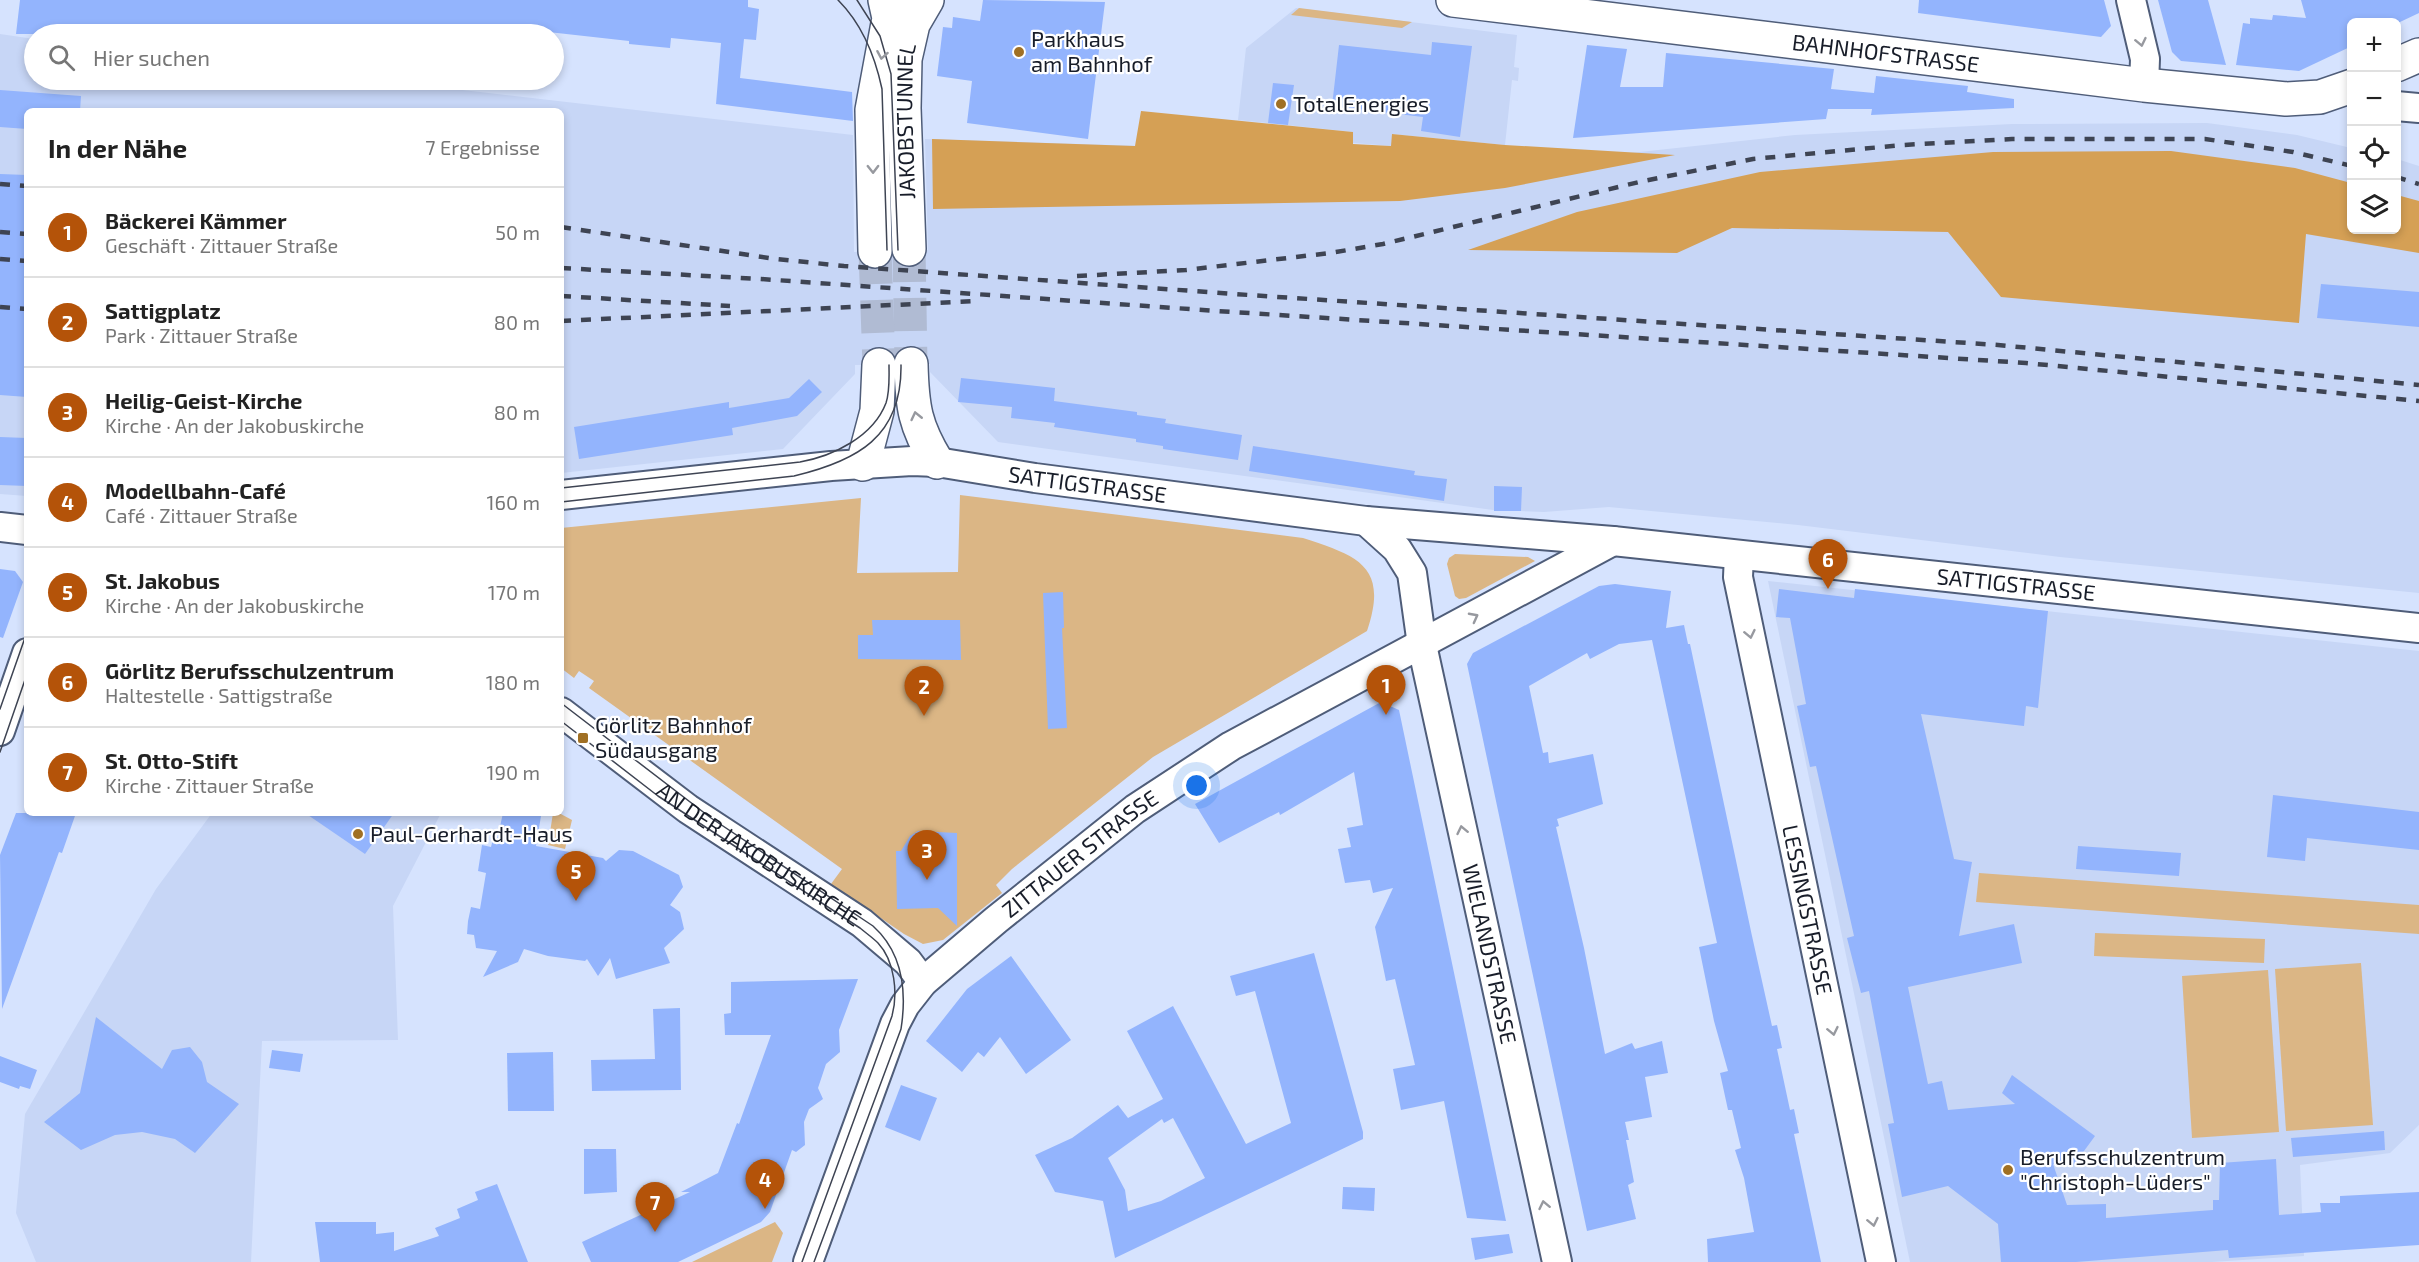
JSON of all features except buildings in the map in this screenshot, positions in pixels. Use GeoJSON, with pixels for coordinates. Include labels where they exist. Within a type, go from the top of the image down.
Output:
{"type":"FeatureCollection","features":[{"type":"Feature","properties":{"kind":"main road","name":"JAKOBSTUNNEL"},"geometry":{"type":"LineString","coordinates":[[875,250],[872,110],[889,18],[885,0]]}},
{"type":"Feature","properties":{"kind":"main road"},"geometry":{"type":"LineString","coordinates":[[897,0],[909,2],[922,0]]}},
{"type":"Feature","properties":{"kind":"main road","name":"JAKOBSTUNNEL"},"geometry":{"type":"LineString","coordinates":[[909,249],[905,59],[913,24],[927,0]]}},
{"type":"Feature","properties":{"kind":"main road","name":"BAHNHOFSTRASSE"},"geometry":{"type":"LineString","coordinates":[[1453,0],[1508,3],[2144,85],[2286,99],[2341,93]]}},
{"type":"Feature","properties":{"kind":"main road"},"geometry":{"type":"LineString","coordinates":[[2401,63],[2419,55]]}},
{"type":"Feature","properties":{"kind":"main road"},"geometry":{"type":"LineString","coordinates":[[911,364],[914,413],[920,431],[937,462]]}},
{"type":"Feature","properties":{"kind":"main road"},"geometry":{"type":"LineString","coordinates":[[863,464],[877,411],[879,365]]}},
{"type":"Feature","properties":{"kind":"street"},"geometry":{"type":"LineString","coordinates":[[2131,0],[2145,59],[2144,85]]}},
{"type":"Feature","properties":{"kind":"street"},"geometry":{"type":"LineString","coordinates":[[2401,106],[2419,108]]}},
{"type":"Feature","properties":{"kind":"street","name":"SATTIGSTRASSE"},"geometry":{"type":"LineString","coordinates":[[564,495],[863,464],[937,462],[1001,473],[1366,521],[1613,542],[2419,628]]}},
{"type":"Feature","properties":{"kind":"street"},"geometry":{"type":"LineString","coordinates":[[1366,521],[1396,549],[1412,573],[1422,645],[1613,542]]}},
{"type":"Feature","properties":{"kind":"street"},"geometry":{"type":"LineString","coordinates":[[0,526],[24,530]]}},
{"type":"Feature","properties":{"kind":"street","name":"LESSINGSTRASSE"},"geometry":{"type":"LineString","coordinates":[[1739,555],[1738,577],[1881,1262]]}},
{"type":"Feature","properties":{"kind":"street","name":"ZITTAUER STRASSE"},"geometry":{"type":"LineString","coordinates":[[808,1262],[895,1024],[905,1005],[923,982],[996,920],[1135,809],[1231,746],[1422,645]]}},
{"type":"Feature","properties":{"kind":"street","name":"WIELANDSTRASSE"},"geometry":{"type":"LineString","coordinates":[[1422,645],[1557,1262]]}},
{"type":"Feature","properties":{"kind":"street"},"geometry":{"type":"LineString","coordinates":[[0,731],[24,662]]}},
{"type":"Feature","properties":{"kind":"street","name":"AN DER JAKOBUSKIRCHE"},"geometry":{"type":"LineString","coordinates":[[564,714],[688,809],[862,923],[908,962],[923,982]]}},
{"type":"Feature","properties":{"kind":"shaded area"},"geometry":{"type":"Polygon","coordinates":[[[1296,8],[1517,35],[1514,67],[1519,68],[1518,81],[1512,80],[1505,145],[1392,134],[1392,146],[1353,143],[1353,132],[1238,120],[1246,48],[1296,8]]]}},
{"type":"Feature","properties":{"kind":"shaded area"},"geometry":{"type":"Polygon","coordinates":[[[1299,8],[1412,22],[1402,28],[1291,15],[1299,8]]]}},
{"type":"Feature","properties":{"kind":"shaded area"},"geometry":{"type":"Polygon","coordinates":[[[0,34],[24,38],[24,90],[463,90],[853,135],[854,252],[928,250],[925,139],[1566,160],[1795,135],[2012,124],[2207,123],[2297,135],[2347,147],[2347,234],[2401,234],[2401,160],[2419,166],[2419,593],[2060,557],[1798,525],[1609,507],[1544,512],[1493,510],[998,442],[930,372],[930,364],[855,365],[855,374],[783,449],[564,473],[564,108],[24,108],[24,496],[0,494],[0,34]]]}},
{"type":"Feature","properties":{"kind":"shaded area"},"geometry":{"type":"Polygon","coordinates":[[[1141,111],[1353,132],[1353,144],[1391,146],[1392,134],[1505,145],[1675,155],[1505,188],[1400,201],[933,209],[932,139],[1135,146],[1141,111]]]}},
{"type":"Feature","properties":{"kind":"shaded area"},"geometry":{"type":"Polygon","coordinates":[[[2171,151],[2295,168],[2347,182],[2347,234],[2401,234],[2401,196],[2419,201],[2419,253],[2306,234],[2299,323],[2001,297],[1948,232],[1732,228],[1677,253],[1468,250],[1577,212],[1760,172],[1993,152],[2171,151]]]}},
{"type":"Feature","properties":{"kind":"shaded area"},"geometry":{"type":"Polygon","coordinates":[[[960,495],[1303,538],[1339,551],[1364,567],[1371,578],[1374,592],[1373,609],[1367,631],[1153,757],[1012,869],[996,885],[1002,893],[943,940],[923,944],[904,934],[831,884],[842,869],[589,688],[594,681],[579,671],[574,678],[564,670],[564,528],[861,498],[857,573],[958,572],[960,495]]]}},
{"type":"Feature","properties":{"kind":"shaded area"},"geometry":{"type":"Polygon","coordinates":[[[1455,554],[1528,557],[1535,561],[1466,598],[1459,599],[1455,596],[1447,564],[1449,558],[1455,554]]]}},
{"type":"Feature","properties":{"kind":"shaded area"},"geometry":{"type":"Polygon","coordinates":[[[1768,581],[2419,651],[2419,1125],[2390,1153],[2300,1165],[2304,1256],[2212,1262],[1910,1262],[1768,581]]]}},
{"type":"Feature","properties":{"kind":"shaded area"},"geometry":{"type":"Polygon","coordinates":[[[210,816],[439,816],[393,906],[398,1040],[262,1041],[251,1262],[36,1262],[16,1213],[25,1114],[156,889],[210,816]]]}},
{"type":"Feature","properties":{"kind":"shaded area"},"geometry":{"type":"Polygon","coordinates":[[[553,816],[564,816],[572,820],[565,849],[548,845],[553,816]]]}},
{"type":"Feature","properties":{"kind":"shaded area"},"geometry":{"type":"Polygon","coordinates":[[[1979,873],[2419,905],[2419,934],[1976,902],[1979,873]]]}},
{"type":"Feature","properties":{"kind":"shaded area"},"geometry":{"type":"Polygon","coordinates":[[[2095,933],[2265,939],[2264,963],[2094,956],[2095,933]]]}},
{"type":"Feature","properties":{"kind":"shaded area"},"geometry":{"type":"Polygon","coordinates":[[[2361,963],[2373,1125],[2286,1131],[2275,969],[2361,963]]]}},
{"type":"Feature","properties":{"kind":"shaded area"},"geometry":{"type":"Polygon","coordinates":[[[2268,970],[2279,1132],[2192,1138],[2182,976],[2268,970]]]}},
{"type":"Feature","properties":{"kind":"shaded area"},"geometry":{"type":"Polygon","coordinates":[[[775,1222],[783,1233],[772,1262],[692,1262],[775,1222]]]}},
{"type":"Feature","properties":{"kind":"tunnel"},"geometry":{"type":"LineString","coordinates":[[909,249],[911,364]]}},
{"type":"Feature","properties":{"kind":"tunnel"},"geometry":{"type":"LineString","coordinates":[[875,251],[879,365]]}},
{"type":"Feature","properties":{"kind":"tram line"},"geometry":{"type":"LineString","coordinates":[[838,0],[861,30],[876,65],[882,89],[887,250]]}},
{"type":"Feature","properties":{"kind":"tram line"},"geometry":{"type":"LineString","coordinates":[[857,0],[880,36],[891,74],[898,250]]}},
{"type":"Feature","properties":{"kind":"tram line"},"geometry":{"type":"LineString","coordinates":[[564,488],[800,462],[826,455],[862,435],[880,415],[888,394],[889,365]]}},
{"type":"Feature","properties":{"kind":"tram line"},"geometry":{"type":"LineString","coordinates":[[564,502],[794,476],[837,462],[872,442],[884,428],[894,411],[901,365]]}},
{"type":"Feature","properties":{"kind":"tram line"},"geometry":{"type":"LineString","coordinates":[[0,709],[24,641]]}},
{"type":"Feature","properties":{"kind":"tram line"},"geometry":{"type":"LineString","coordinates":[[0,752],[24,683]]}},
{"type":"Feature","properties":{"kind":"tram line"},"geometry":{"type":"LineString","coordinates":[[564,705],[711,818],[873,926],[891,948],[897,960],[903,987],[901,1029],[814,1262]]}},
{"type":"Feature","properties":{"kind":"tram line"},"geometry":{"type":"LineString","coordinates":[[564,723],[658,796],[860,928],[878,943],[888,959],[895,988],[892,1016],[802,1262]]}},
{"type":"Feature","properties":{"kind":"railway"},"geometry":{"type":"LineString","coordinates":[[1077,276],[1186,270],[1330,253],[1383,244],[1639,182],[1753,159],[1903,145],[2012,139],[2205,139],[2293,152],[2347,165]]}},
{"type":"Feature","properties":{"kind":"railway"},"geometry":{"type":"LineString","coordinates":[[2401,179],[2419,184]]}},
{"type":"Feature","properties":{"kind":"railway"},"geometry":{"type":"LineString","coordinates":[[0,184],[24,186]]}},
{"type":"Feature","properties":{"kind":"railway"},"geometry":{"type":"LineString","coordinates":[[564,227],[776,259],[844,266],[1998,345],[2419,385]]}},
{"type":"Feature","properties":{"kind":"railway"},"geometry":{"type":"LineString","coordinates":[[0,232],[24,234]]}},
{"type":"Feature","properties":{"kind":"railway"},"geometry":{"type":"LineString","coordinates":[[0,259],[24,261]]}},
{"type":"Feature","properties":{"kind":"railway"},"geometry":{"type":"LineString","coordinates":[[564,268],[761,279],[2026,363],[2419,401]]}},
{"type":"Feature","properties":{"kind":"railway"},"geometry":{"type":"LineString","coordinates":[[564,296],[730,306]]}},
{"type":"Feature","properties":{"kind":"railway"},"geometry":{"type":"LineString","coordinates":[[564,321],[976,301]]}},
{"type":"Feature","properties":{"kind":"railway"},"geometry":{"type":"LineString","coordinates":[[0,307],[24,309]]}},
{"type":"Feature","properties":{"kind":"place","name":"Parkhaus am Bahnhof"},"geometry":{"type":"Point","coordinates":[1019,52]}},
{"type":"Feature","properties":{"kind":"place","name":"TotalEnergies"},"geometry":{"type":"Point","coordinates":[1281,104]}},
{"type":"Feature","properties":{"kind":"place","name":"Görlitz Berufsschulzentrum"},"geometry":{"type":"Point","coordinates":[1828,589]}},
{"type":"Feature","properties":{"kind":"place","name":"Bäckerei Kämmer"},"geometry":{"type":"Point","coordinates":[1386,715]}},
{"type":"Feature","properties":{"kind":"place","name":"Sattigplatz"},"geometry":{"type":"Point","coordinates":[924,716]}},
{"type":"Feature","properties":{"kind":"place","name":"Görlitz Bahnhof Südausgang"},"geometry":{"type":"Point","coordinates":[583,738]}},
{"type":"Feature","properties":{"kind":"place","name":"Paul-Gerhardt-Haus"},"geometry":{"type":"Point","coordinates":[358,834]}},
{"type":"Feature","properties":{"kind":"place","name":"Heilig-Geist-Kirche"},"geometry":{"type":"Point","coordinates":[927,880]}},
{"type":"Feature","properties":{"kind":"place","name":"St. Jakobus"},"geometry":{"type":"Point","coordinates":[576,901]}},
{"type":"Feature","properties":{"kind":"place","name":"Berufsschulzentrum \"Christoph-Lüders\""},"geometry":{"type":"Point","coordinates":[2008,1170]}},
{"type":"Feature","properties":{"kind":"place","name":"Modellbahn-Café"},"geometry":{"type":"Point","coordinates":[765,1209]}},
{"type":"Feature","properties":{"kind":"place","name":"St. Otto-Stift"},"geometry":{"type":"Point","coordinates":[655,1232]}}]}
